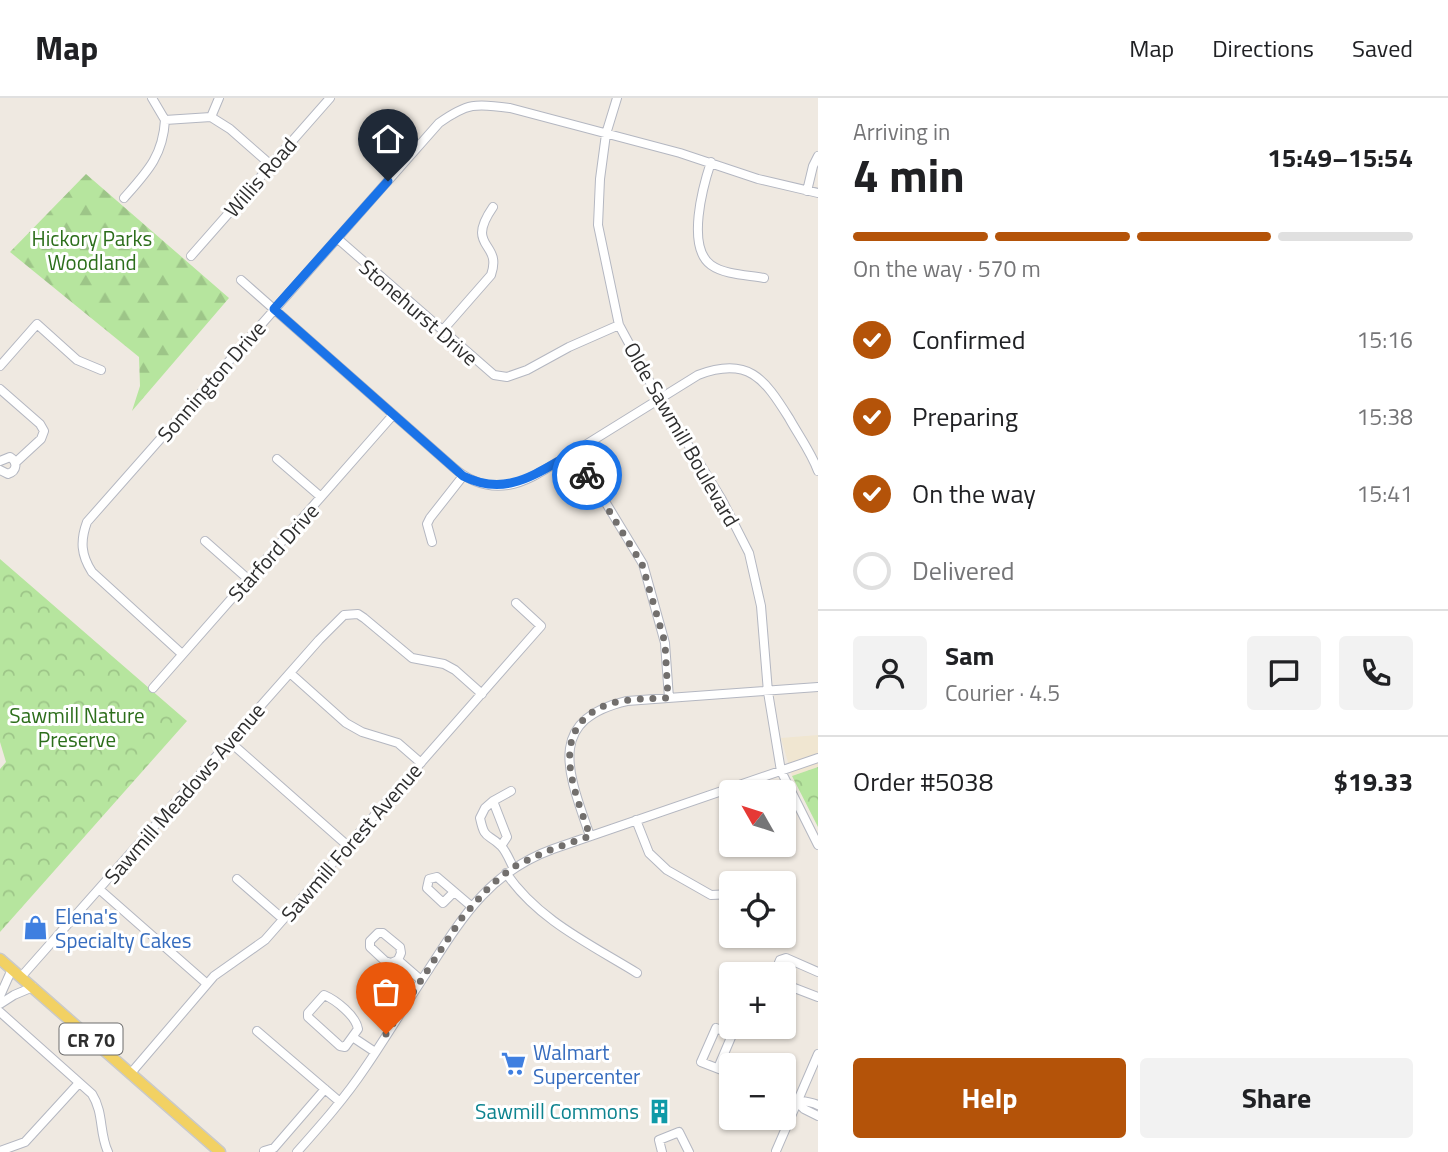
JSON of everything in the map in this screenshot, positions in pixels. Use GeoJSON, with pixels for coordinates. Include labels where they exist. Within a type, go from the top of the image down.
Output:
{"type":"FeatureCollection","features":[{"type":"Feature","properties":{"kind":"main road","name":"CR 70"},"geometry":{"type":"LineString","coordinates":[[0,959],[220,1152]]}},
{"type":"Feature","properties":{"kind":"street"},"geometry":{"type":"LineString","coordinates":[[124,198],[149,170],[162,146],[165,120],[152,98]]}},
{"type":"Feature","properties":{"kind":"street"},"geometry":{"type":"LineString","coordinates":[[211,117],[219,98]]}},
{"type":"Feature","properties":{"kind":"street","name":"Willis Road"},"geometry":{"type":"LineString","coordinates":[[191,256],[330,98]]}},
{"type":"Feature","properties":{"kind":"street"},"geometry":{"type":"LineString","coordinates":[[510,108],[513,98]]}},
{"type":"Feature","properties":{"kind":"street","name":"Olde Sawmill Boulevard"},"geometry":{"type":"LineString","coordinates":[[617,98],[606,134],[597,225],[619,325],[721,498],[748,553],[761,606],[768,692],[781,771],[818,845]]}},
{"type":"Feature","properties":{"kind":"street","name":"Sonnington Drive"},"geometry":{"type":"LineString","coordinates":[[182,654],[92,572],[84,561],[82,551],[84,531],[96,511],[274,309],[439,123],[458,109],[482,104],[510,108],[711,162],[758,179],[818,193]]}},
{"type":"Feature","properties":{"kind":"street"},"geometry":{"type":"LineString","coordinates":[[165,120],[211,117],[230,129],[271,165]]}},
{"type":"Feature","properties":{"kind":"street"},"geometry":{"type":"LineString","coordinates":[[807,191],[818,156]]}},
{"type":"Feature","properties":{"kind":"street"},"geometry":{"type":"LineString","coordinates":[[711,162],[701,196],[698,221],[702,252],[706,261],[713,267],[764,278]]}},
{"type":"Feature","properties":{"kind":"street"},"geometry":{"type":"LineString","coordinates":[[442,331],[491,275],[495,265],[493,256],[482,240],[481,231],[483,222],[493,207]]}},
{"type":"Feature","properties":{"kind":"street","name":"Stonehurst Drive"},"geometry":{"type":"LineString","coordinates":[[338,239],[494,375],[507,377],[619,325]]}},
{"type":"Feature","properties":{"kind":"street"},"geometry":{"type":"LineString","coordinates":[[241,280],[463,476],[481,483],[510,485],[547,468],[698,374],[718,367],[740,368],[758,377],[772,392],[813,457],[818,471]]}},
{"type":"Feature","properties":{"kind":"street"},"geometry":{"type":"LineString","coordinates":[[0,366],[37,324],[77,360],[101,370]]}},
{"type":"Feature","properties":{"kind":"street"},"geometry":{"type":"LineString","coordinates":[[0,388],[40,424],[44,431],[41,439],[15,463]]}},
{"type":"Feature","properties":{"kind":"street","name":"Starford Drive"},"geometry":{"type":"LineString","coordinates":[[153,688],[393,415]]}},
{"type":"Feature","properties":{"kind":"street"},"geometry":{"type":"LineString","coordinates":[[575,452],[642,564],[665,643],[668,698]]}},
{"type":"Feature","properties":{"kind":"street"},"geometry":{"type":"LineString","coordinates":[[0,460],[10,457],[15,463],[15,469],[11,473],[6,474],[0,470]]}},
{"type":"Feature","properties":{"kind":"street"},"geometry":{"type":"LineString","coordinates":[[277,459],[321,497]]}},
{"type":"Feature","properties":{"kind":"street"},"geometry":{"type":"LineString","coordinates":[[432,542],[427,524],[463,476]]}},
{"type":"Feature","properties":{"kind":"street"},"geometry":{"type":"LineString","coordinates":[[205,541],[248,579]]}},
{"type":"Feature","properties":{"kind":"street","name":"Sawmill Forest Avenue"},"geometry":{"type":"LineString","coordinates":[[131,1073],[206,983],[265,940],[541,626],[516,603]]}},
{"type":"Feature","properties":{"kind":"street","name":"Sawmill Meadows Avenue"},"geometry":{"type":"LineString","coordinates":[[21,977],[338,619],[351,614],[364,618],[412,658],[444,664],[455,670],[482,694]]}},
{"type":"Feature","properties":{"kind":"street"},"geometry":{"type":"LineString","coordinates":[[290,673],[346,723],[362,733],[398,743],[421,762]]}},
{"type":"Feature","properties":{"kind":"street"},"geometry":{"type":"LineString","coordinates":[[590,836],[570,779],[568,759],[572,739],[594,712],[605,706],[627,701],[818,687]]}},
{"type":"Feature","properties":{"kind":"street"},"geometry":{"type":"LineString","coordinates":[[230,742],[348,846]]}},
{"type":"Feature","properties":{"kind":"street"},"geometry":{"type":"LineString","coordinates":[[298,1152],[340,1102],[471,906],[510,870],[547,851],[818,758]]}},
{"type":"Feature","properties":{"kind":"street"},"geometry":{"type":"LineString","coordinates":[[511,791],[493,801],[485,808],[480,818],[487,837],[501,846],[510,870],[527,901],[548,918],[637,973]]}},
{"type":"Feature","properties":{"kind":"street"},"geometry":{"type":"LineString","coordinates":[[493,801],[507,837],[501,846]]}},
{"type":"Feature","properties":{"kind":"street"},"geometry":{"type":"LineString","coordinates":[[636,820],[649,853],[667,870],[711,895],[719,895]]}},
{"type":"Feature","properties":{"kind":"street"},"geometry":{"type":"LineString","coordinates":[[237,879],[283,919]]}},
{"type":"Feature","properties":{"kind":"street"},"geometry":{"type":"LineString","coordinates":[[99,889],[206,983]]}},
{"type":"Feature","properties":{"kind":"street"},"geometry":{"type":"LineString","coordinates":[[454,892],[471,906]]}},
{"type":"Feature","properties":{"kind":"street"},"geometry":{"type":"LineString","coordinates":[[398,960],[421,980]]}},
{"type":"Feature","properties":{"kind":"street"},"geometry":{"type":"LineString","coordinates":[[796,963],[818,972]]}},
{"type":"Feature","properties":{"kind":"street"},"geometry":{"type":"LineString","coordinates":[[0,996],[12,969]]}},
{"type":"Feature","properties":{"kind":"street"},"geometry":{"type":"LineString","coordinates":[[0,1004],[33,987]]}},
{"type":"Feature","properties":{"kind":"street"},"geometry":{"type":"LineString","coordinates":[[796,989],[818,997]]}},
{"type":"Feature","properties":{"kind":"street"},"geometry":{"type":"LineString","coordinates":[[328,996],[357,1022],[358,1029],[354,1038],[345,1047],[340,1046],[310,1021],[308,1013],[319,999],[328,996]]}},
{"type":"Feature","properties":{"kind":"street"},"geometry":{"type":"LineString","coordinates":[[0,1012],[92,1094],[103,1121],[104,1141],[108,1152]]}},
{"type":"Feature","properties":{"kind":"street"},"geometry":{"type":"LineString","coordinates":[[716,1028],[732,1035],[718,1068],[701,1062],[716,1028]]}},
{"type":"Feature","properties":{"kind":"street"},"geometry":{"type":"LineString","coordinates":[[257,1031],[340,1102]]}},
{"type":"Feature","properties":{"kind":"street"},"geometry":{"type":"LineString","coordinates":[[354,1038],[374,1052]]}},
{"type":"Feature","properties":{"kind":"street"},"geometry":{"type":"LineString","coordinates":[[776,1151],[818,1054]]}},
{"type":"Feature","properties":{"kind":"street"},"geometry":{"type":"LineString","coordinates":[[0,1152],[25,1142],[79,1083]]}},
{"type":"Feature","properties":{"kind":"street"},"geometry":{"type":"LineString","coordinates":[[264,1151],[274,1148],[325,1089]]}},
{"type":"Feature","properties":{"kind":"street"},"geometry":{"type":"LineString","coordinates":[[797,1102],[810,1101],[818,1105]]}},
{"type":"Feature","properties":{"kind":"street"},"geometry":{"type":"LineString","coordinates":[[797,1102],[804,1110],[818,1115]]}},
{"type":"Feature","properties":{"kind":"street"},"geometry":{"type":"LineString","coordinates":[[662,1152],[659,1140],[677,1132],[681,1134],[689,1152]]}},
{"type":"Feature","properties":{"kind":"shaded area"},"geometry":{"type":"Polygon","coordinates":[[[818,735],[818,767],[792,776],[781,738],[818,735]]]}},
{"type":"Feature","properties":{"kind":"green space","name":"Hickory Parks Woodland"},"geometry":{"type":"Polygon","coordinates":[[[86,174],[229,298],[132,411],[140,386],[139,357],[10,252],[86,174]]]}},
{"type":"Feature","properties":{"kind":"green space","name":"Sawmill Nature Preserve"},"geometry":{"type":"Polygon","coordinates":[[[0,559],[187,721],[0,932],[0,769],[6,762],[0,742],[0,559]]]}},
{"type":"Feature","properties":{"kind":"green space"},"geometry":{"type":"Polygon","coordinates":[[[818,767],[818,827],[796,780],[792,776],[818,767]]]}},
{"type":"Feature","properties":{"kind":"way so far"},"geometry":{"type":"LineString","coordinates":[[386,1034],[461,919],[490,886],[513,867],[547,851],[590,836],[570,779],[568,759],[572,739],[585,720],[605,706],[627,701],[668,698],[665,643],[642,564],[587,475]]}},
{"type":"Feature","properties":{"kind":"place","name":"Elena's Specialty Cakes"},"geometry":{"type":"Point","coordinates":[35,928]}},
{"type":"Feature","properties":{"kind":"place","name":"Walmart Supercenter"},"geometry":{"type":"Point","coordinates":[513,1064]}},
{"type":"Feature","properties":{"kind":"place","name":"Sawmill Commons"},"geometry":{"type":"Point","coordinates":[659,1111]}},
{"type":"Feature","properties":{"kind":"route"},"geometry":{"type":"LineString","coordinates":[[388,181],[274,309],[463,476],[472,481],[510,485],[575,452],[587,475]]}}]}
